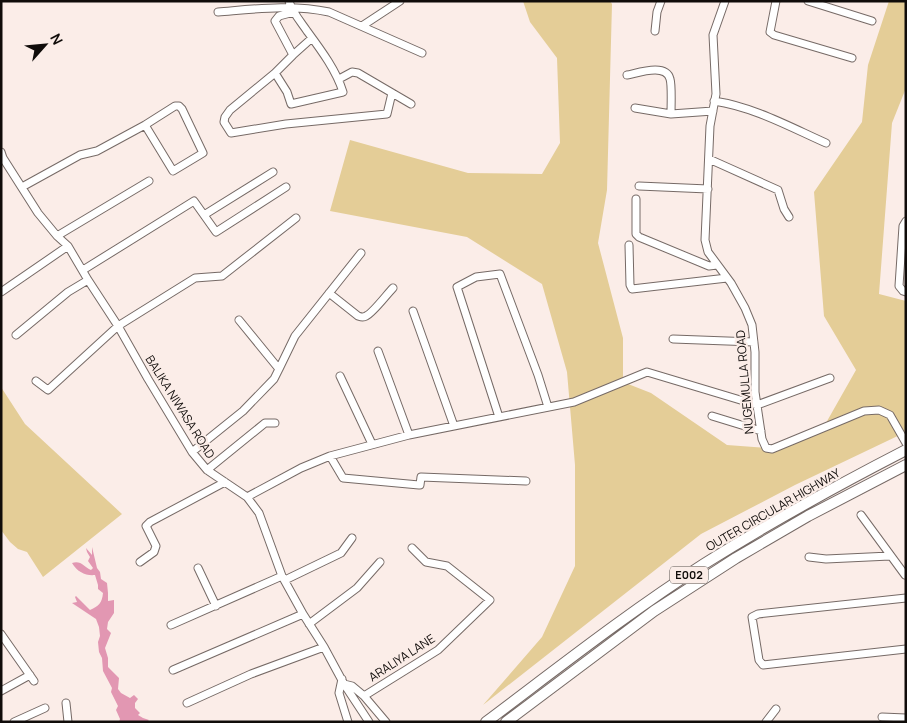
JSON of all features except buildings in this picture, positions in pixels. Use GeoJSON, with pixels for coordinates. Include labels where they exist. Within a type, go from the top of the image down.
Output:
{"type":"FeatureCollection","features":[{"type":"Feature","properties":{"kind":"highway","name":"OUTER CIRCULAR HIGHWAY"},"geometry":{"type":"LineString","coordinates":[[486,722],[612,628],[705,564],[779,520],[906,450]]}},
{"type":"Feature","properties":{"kind":"highway","name":"OUTER CIRCULAR HIGHWAY"},"geometry":{"type":"LineString","coordinates":[[506,722],[654,611],[736,558],[808,516],[906,465]]}},
{"type":"Feature","properties":{"kind":"street"},"geometry":{"type":"LineString","coordinates":[[362,26],[400,1]]}},
{"type":"Feature","properties":{"kind":"street"},"geometry":{"type":"LineString","coordinates":[[655,31],[657,12],[661,1]]}},
{"type":"Feature","properties":{"kind":"street","name":"NUGEMULLA ROAD"},"geometry":{"type":"LineString","coordinates":[[725,1],[713,35],[716,94],[710,126],[705,240],[708,252],[727,278],[745,308],[752,325],[755,392],[762,438],[766,448],[772,450],[864,411],[879,410],[890,415],[906,443]]}},
{"type":"Feature","properties":{"kind":"street"},"geometry":{"type":"LineString","coordinates":[[776,1],[770,32],[774,35],[852,58]]}},
{"type":"Feature","properties":{"kind":"street"},"geometry":{"type":"LineString","coordinates":[[808,1],[872,21]]}},
{"type":"Feature","properties":{"kind":"street"},"geometry":{"type":"LineString","coordinates":[[275,73],[291,104],[343,92],[339,79],[291,7]]}},
{"type":"Feature","properties":{"kind":"street"},"geometry":{"type":"LineString","coordinates":[[291,7],[275,21],[293,55]]}},
{"type":"Feature","properties":{"kind":"street"},"geometry":{"type":"LineString","coordinates":[[218,12],[291,7],[315,9],[329,12],[422,53]]}},
{"type":"Feature","properties":{"kind":"street"},"geometry":{"type":"LineString","coordinates":[[312,38],[275,73],[230,110],[224,122],[231,133],[286,124],[387,114],[392,93]]}},
{"type":"Feature","properties":{"kind":"street"},"geometry":{"type":"LineString","coordinates":[[627,75],[652,70],[661,70],[667,74],[670,79],[671,114]]}},
{"type":"Feature","properties":{"kind":"street"},"geometry":{"type":"LineString","coordinates":[[339,79],[352,72],[358,73],[411,104]]}},
{"type":"Feature","properties":{"kind":"street"},"geometry":{"type":"LineString","coordinates":[[714,101],[753,111],[826,143]]}},
{"type":"Feature","properties":{"kind":"street"},"geometry":{"type":"LineString","coordinates":[[22,186],[80,156],[97,151],[175,106],[182,109],[203,153],[173,171],[145,125]]}},
{"type":"Feature","properties":{"kind":"street"},"geometry":{"type":"LineString","coordinates":[[635,108],[671,114],[713,111]]}},
{"type":"Feature","properties":{"kind":"street","name":"BALIKA NIWASA ROAD"},"geometry":{"type":"LineString","coordinates":[[1,152],[38,213],[68,246],[118,326],[192,452],[207,470],[246,496],[259,513],[284,578],[303,614],[369,722]]}},
{"type":"Feature","properties":{"kind":"street"},"geometry":{"type":"LineString","coordinates":[[709,159],[778,190],[784,209],[789,217]]}},
{"type":"Feature","properties":{"kind":"street"},"geometry":{"type":"LineString","coordinates":[[204,215],[273,172]]}},
{"type":"Feature","properties":{"kind":"street"},"geometry":{"type":"LineString","coordinates":[[57,236],[149,181]]}},
{"type":"Feature","properties":{"kind":"street"},"geometry":{"type":"LineString","coordinates":[[639,186],[708,189]]}},
{"type":"Feature","properties":{"kind":"street"},"geometry":{"type":"LineString","coordinates":[[83,270],[194,201],[217,232],[286,187]]}},
{"type":"Feature","properties":{"kind":"street"},"geometry":{"type":"LineString","coordinates":[[636,199],[636,234],[639,237],[709,266],[717,265]]}},
{"type":"Feature","properties":{"kind":"street"},"geometry":{"type":"LineString","coordinates":[[36,381],[48,390],[118,326],[194,278],[222,276],[296,218]]}},
{"type":"Feature","properties":{"kind":"street"},"geometry":{"type":"LineString","coordinates":[[905,225],[899,286],[902,291],[906,292]]}},
{"type":"Feature","properties":{"kind":"street"},"geometry":{"type":"LineString","coordinates":[[629,245],[630,285],[632,289],[727,278]]}},
{"type":"Feature","properties":{"kind":"street"},"geometry":{"type":"LineString","coordinates":[[1,292],[68,246]]}},
{"type":"Feature","properties":{"kind":"street"},"geometry":{"type":"LineString","coordinates":[[192,452],[243,411],[274,378],[295,336],[361,253]]}},
{"type":"Feature","properties":{"kind":"street"},"geometry":{"type":"LineString","coordinates":[[499,418],[457,288],[476,278],[500,274],[548,407]]}},
{"type":"Feature","properties":{"kind":"street"},"geometry":{"type":"LineString","coordinates":[[16,335],[68,292],[88,280]]}},
{"type":"Feature","properties":{"kind":"street"},"geometry":{"type":"LineString","coordinates":[[329,293],[358,316],[362,317],[371,313],[393,288]]}},
{"type":"Feature","properties":{"kind":"street"},"geometry":{"type":"LineString","coordinates":[[414,311],[454,426]]}},
{"type":"Feature","properties":{"kind":"street"},"geometry":{"type":"LineString","coordinates":[[239,320],[279,369]]}},
{"type":"Feature","properties":{"kind":"street"},"geometry":{"type":"LineString","coordinates":[[672,339],[754,342]]}},
{"type":"Feature","properties":{"kind":"street"},"geometry":{"type":"LineString","coordinates":[[378,351],[409,435]]}},
{"type":"Feature","properties":{"kind":"street"},"geometry":{"type":"LineString","coordinates":[[246,496],[301,468],[330,456],[409,435],[574,402],[647,372],[757,405],[830,378]]}},
{"type":"Feature","properties":{"kind":"street"},"geometry":{"type":"LineString","coordinates":[[340,376],[372,444]]}},
{"type":"Feature","properties":{"kind":"street"},"geometry":{"type":"LineString","coordinates":[[712,416],[761,431]]}},
{"type":"Feature","properties":{"kind":"street"},"geometry":{"type":"LineString","coordinates":[[207,470],[265,423],[275,423]]}},
{"type":"Feature","properties":{"kind":"street"},"geometry":{"type":"LineString","coordinates":[[330,456],[343,478],[419,486],[422,477],[526,481]]}},
{"type":"Feature","properties":{"kind":"street"},"geometry":{"type":"LineString","coordinates":[[140,562],[154,552],[156,546],[146,526],[150,522],[225,482]]}},
{"type":"Feature","properties":{"kind":"street"},"geometry":{"type":"LineString","coordinates":[[861,515],[906,575]]}},
{"type":"Feature","properties":{"kind":"street"},"geometry":{"type":"LineString","coordinates":[[171,625],[341,553],[352,538]]}},
{"type":"Feature","properties":{"kind":"street","name":"ARALIYA LANE"},"geometry":{"type":"LineString","coordinates":[[364,696],[438,650],[490,600],[447,566],[426,562],[412,548]]}},
{"type":"Feature","properties":{"kind":"street"},"geometry":{"type":"LineString","coordinates":[[809,557],[826,559],[890,556]]}},
{"type":"Feature","properties":{"kind":"street"},"geometry":{"type":"LineString","coordinates":[[309,624],[357,588],[380,562]]}},
{"type":"Feature","properties":{"kind":"street"},"geometry":{"type":"LineString","coordinates":[[198,568],[216,606]]}},
{"type":"Feature","properties":{"kind":"street"},"geometry":{"type":"LineString","coordinates":[[906,598],[758,614],[752,617],[759,660],[763,665],[906,649]]}},
{"type":"Feature","properties":{"kind":"street"},"geometry":{"type":"LineString","coordinates":[[174,670],[303,614]]}},
{"type":"Feature","properties":{"kind":"street"},"geometry":{"type":"LineString","coordinates":[[1,634],[32,678],[1,691]]}},
{"type":"Feature","properties":{"kind":"street"},"geometry":{"type":"LineString","coordinates":[[187,703],[251,674],[324,647]]}},
{"type":"Feature","properties":{"kind":"street"},"geometry":{"type":"LineString","coordinates":[[348,722],[339,693],[343,681],[364,696],[386,722]]}},
{"type":"Feature","properties":{"kind":"street"},"geometry":{"type":"LineString","coordinates":[[66,703],[68,722]]}},
{"type":"Feature","properties":{"kind":"street"},"geometry":{"type":"LineString","coordinates":[[14,722],[44,708]]}},
{"type":"Feature","properties":{"kind":"street"},"geometry":{"type":"LineString","coordinates":[[766,722],[776,709]]}},
{"type":"Feature","properties":{"kind":"street"},"geometry":{"type":"LineString","coordinates":[[882,717],[906,718]]}},
{"type":"Feature","properties":{"kind":"shaded area"},"geometry":{"type":"Polygon","coordinates":[[[523,1],[610,1],[612,4],[607,190],[598,243],[623,338],[623,382],[651,393],[727,445],[766,448],[822,430],[856,370],[824,316],[814,192],[862,122],[868,65],[889,1],[906,1],[906,88],[892,123],[879,294],[906,301],[906,432],[795,485],[701,534],[483,705],[542,637],[575,566],[575,465],[567,372],[542,284],[467,237],[330,211],[350,140],[468,173],[542,174],[560,143],[557,58],[530,22],[523,1]]]}},
{"type":"Feature","properties":{"kind":"shaded area"},"geometry":{"type":"Polygon","coordinates":[[[1,387],[25,424],[122,514],[43,577],[27,552],[18,549],[1,530],[1,387]]]}},
{"type":"Feature","properties":{"kind":"shaded area"},"geometry":{"type":"Polygon","coordinates":[[[92,547],[101,579],[107,583],[108,601],[114,600],[114,613],[108,622],[107,629],[111,633],[105,648],[108,667],[119,678],[118,689],[121,693],[130,698],[134,695],[138,699],[135,703],[135,708],[140,713],[138,715],[149,720],[147,722],[119,722],[120,719],[116,710],[118,706],[111,692],[112,688],[103,671],[98,642],[100,636],[99,627],[96,619],[72,603],[77,602],[76,596],[90,610],[101,602],[103,593],[98,589],[95,575],[82,573],[72,563],[80,563],[91,570],[93,568],[88,561],[90,557],[86,548],[92,555],[92,547]]]}}]}
